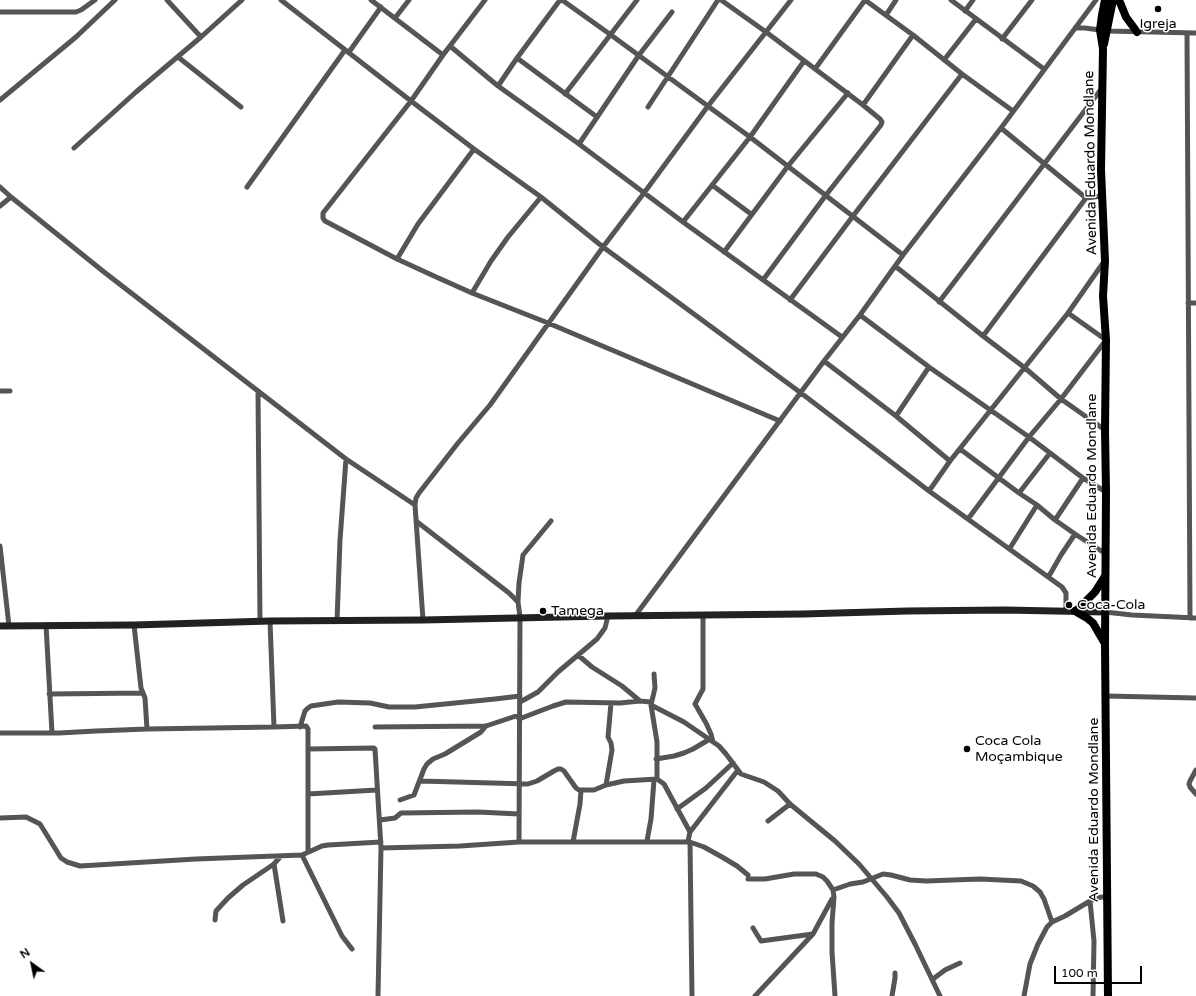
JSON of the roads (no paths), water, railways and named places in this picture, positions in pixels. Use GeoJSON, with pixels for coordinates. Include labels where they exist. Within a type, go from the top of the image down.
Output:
{"type":"FeatureCollection","features":[{"type":"Feature","properties":{"kind":"main road","name":"Avenida Eduardo Mondlane"},"geometry":{"type":"LineString","coordinates":[[1105,0],[1102,15],[1104,30],[1102,87],[1102,196],[1105,261],[1103,296],[1106,340],[1105,644],[1108,996]]}},
{"type":"Feature","properties":{"kind":"main road","name":"Avenida Eduardo Mondlane"},"geometry":{"type":"LineString","coordinates":[[1104,30],[1114,0]]}},
{"type":"Feature","properties":{"kind":"main road"},"geometry":{"type":"LineString","coordinates":[[1119,0],[1126,18],[1137,32]]}},
{"type":"Feature","properties":{"kind":"main road"},"geometry":{"type":"LineString","coordinates":[[1075,611],[1095,592],[1105,575]]}},
{"type":"Feature","properties":{"kind":"main road"},"geometry":{"type":"LineString","coordinates":[[0,626],[922,611],[1105,612]]}},
{"type":"Feature","properties":{"kind":"main road"},"geometry":{"type":"LineString","coordinates":[[1075,611],[1087,618],[1093,624],[1105,644]]}},
{"type":"Feature","properties":{"kind":"street"},"geometry":{"type":"LineString","coordinates":[[0,12],[76,12],[95,0]]}},
{"type":"Feature","properties":{"kind":"street"},"geometry":{"type":"LineString","coordinates":[[0,100],[76,37],[115,0]]}},
{"type":"Feature","properties":{"kind":"street"},"geometry":{"type":"LineString","coordinates":[[167,0],[201,37]]}},
{"type":"Feature","properties":{"kind":"street"},"geometry":{"type":"LineString","coordinates":[[74,148],[242,0]]}},
{"type":"Feature","properties":{"kind":"street"},"geometry":{"type":"LineString","coordinates":[[281,0],[474,149],[540,197],[603,247],[801,393],[929,491],[1048,576],[1062,587],[1066,593],[1066,611]]}},
{"type":"Feature","properties":{"kind":"street"},"geometry":{"type":"LineString","coordinates":[[371,0],[443,55]]}},
{"type":"Feature","properties":{"kind":"street"},"geometry":{"type":"LineString","coordinates":[[395,18],[409,0]]}},
{"type":"Feature","properties":{"kind":"street"},"geometry":{"type":"LineString","coordinates":[[485,0],[443,55],[411,101],[323,213],[323,218],[325,221],[397,259],[472,293],[548,323],[780,420]]}},
{"type":"Feature","properties":{"kind":"street"},"geometry":{"type":"LineString","coordinates":[[498,86],[517,58],[561,0],[611,34],[750,137],[903,255]]}},
{"type":"Feature","properties":{"kind":"street"},"geometry":{"type":"LineString","coordinates":[[565,94],[637,0]]}},
{"type":"Feature","properties":{"kind":"street"},"geometry":{"type":"LineString","coordinates":[[648,107],[718,0]]}},
{"type":"Feature","properties":{"kind":"street"},"geometry":{"type":"LineString","coordinates":[[721,0],[848,93],[882,122],[881,126],[826,195],[763,280]]}},
{"type":"Feature","properties":{"kind":"street"},"geometry":{"type":"LineString","coordinates":[[423,620],[415,505],[418,493],[490,405],[603,247],[708,106],[790,0]]}},
{"type":"Feature","properties":{"kind":"street"},"geometry":{"type":"LineString","coordinates":[[815,69],[865,0],[1013,111]]}},
{"type":"Feature","properties":{"kind":"street"},"geometry":{"type":"LineString","coordinates":[[886,15],[896,0]]}},
{"type":"Feature","properties":{"kind":"street"},"geometry":{"type":"LineString","coordinates":[[951,0],[1044,69]]}},
{"type":"Feature","properties":{"kind":"street"},"geometry":{"type":"LineString","coordinates":[[965,11],[973,0]]}},
{"type":"Feature","properties":{"kind":"street"},"geometry":{"type":"LineString","coordinates":[[1002,39],[1032,0]]}},
{"type":"Feature","properties":{"kind":"street"},"geometry":{"type":"LineString","coordinates":[[635,616],[824,361],[860,315],[903,255],[1096,0]]}},
{"type":"Feature","properties":{"kind":"street"},"geometry":{"type":"LineString","coordinates":[[247,187],[381,7]]}},
{"type":"Feature","properties":{"kind":"street"},"geometry":{"type":"LineString","coordinates":[[579,144],[639,55],[672,12]]}},
{"type":"Feature","properties":{"kind":"street"},"geometry":{"type":"LineString","coordinates":[[944,60],[976,19]]}},
{"type":"Feature","properties":{"kind":"street"},"geometry":{"type":"LineString","coordinates":[[1075,28],[1137,32],[1196,33]]}},
{"type":"Feature","properties":{"kind":"street"},"geometry":{"type":"LineString","coordinates":[[1105,612],[1193,618],[1188,303],[1187,33]]}},
{"type":"Feature","properties":{"kind":"street"},"geometry":{"type":"LineString","coordinates":[[863,105],[912,35]]}},
{"type":"Feature","properties":{"kind":"street"},"geometry":{"type":"LineString","coordinates":[[450,46],[498,86],[842,337]]}},
{"type":"Feature","properties":{"kind":"street"},"geometry":{"type":"LineString","coordinates":[[178,57],[241,107]]}},
{"type":"Feature","properties":{"kind":"street"},"geometry":{"type":"LineString","coordinates":[[517,58],[597,117]]}},
{"type":"Feature","properties":{"kind":"street"},"geometry":{"type":"LineString","coordinates":[[683,222],[750,137],[804,61]]}},
{"type":"Feature","properties":{"kind":"street"},"geometry":{"type":"LineString","coordinates":[[790,300],[962,74]]}},
{"type":"Feature","properties":{"kind":"street"},"geometry":{"type":"LineString","coordinates":[[939,302],[1102,87]]}},
{"type":"Feature","properties":{"kind":"street"},"geometry":{"type":"LineString","coordinates":[[724,252],[788,166],[848,93]]}},
{"type":"Feature","properties":{"kind":"street"},"geometry":{"type":"LineString","coordinates":[[1000,128],[1086,198]]}},
{"type":"Feature","properties":{"kind":"street"},"geometry":{"type":"LineString","coordinates":[[397,259],[418,224],[474,149]]}},
{"type":"Feature","properties":{"kind":"street"},"geometry":{"type":"LineString","coordinates":[[712,185],[751,214]]}},
{"type":"Feature","properties":{"kind":"street"},"geometry":{"type":"LineString","coordinates":[[0,187],[104,272],[346,459],[415,505]]}},
{"type":"Feature","properties":{"kind":"street"},"geometry":{"type":"LineString","coordinates":[[983,336],[1086,198],[1102,196]]}},
{"type":"Feature","properties":{"kind":"street"},"geometry":{"type":"LineString","coordinates":[[0,206],[11,197]]}},
{"type":"Feature","properties":{"kind":"street"},"geometry":{"type":"LineString","coordinates":[[472,293],[491,261],[508,237],[540,197]]}},
{"type":"Feature","properties":{"kind":"street"},"geometry":{"type":"LineString","coordinates":[[929,491],[950,461],[1068,313],[1105,261]]}},
{"type":"Feature","properties":{"kind":"street"},"geometry":{"type":"LineString","coordinates":[[895,266],[1025,368],[1061,399],[1105,430]]}},
{"type":"Feature","properties":{"kind":"street"},"geometry":{"type":"LineString","coordinates":[[1188,303],[1196,303]]}},
{"type":"Feature","properties":{"kind":"street"},"geometry":{"type":"LineString","coordinates":[[968,519],[1029,437],[1061,399],[1106,340],[1068,313]]}},
{"type":"Feature","properties":{"kind":"street"},"geometry":{"type":"LineString","coordinates":[[860,315],[929,367],[1029,437],[1083,478],[1106,492]]}},
{"type":"Feature","properties":{"kind":"street"},"geometry":{"type":"LineString","coordinates":[[824,361],[896,416],[950,461]]}},
{"type":"Feature","properties":{"kind":"street"},"geometry":{"type":"LineString","coordinates":[[896,416],[929,367]]}},
{"type":"Feature","properties":{"kind":"street"},"geometry":{"type":"LineString","coordinates":[[0,391],[10,391]]}},
{"type":"Feature","properties":{"kind":"street"},"geometry":{"type":"LineString","coordinates":[[258,391],[260,622]]}},
{"type":"Feature","properties":{"kind":"street"},"geometry":{"type":"LineString","coordinates":[[960,449],[1037,505],[1055,520],[1106,554]]}},
{"type":"Feature","properties":{"kind":"street"},"geometry":{"type":"LineString","coordinates":[[1019,493],[1050,453]]}},
{"type":"Feature","properties":{"kind":"street"},"geometry":{"type":"LineString","coordinates":[[337,621],[340,540],[346,459]]}},
{"type":"Feature","properties":{"kind":"street"},"geometry":{"type":"LineString","coordinates":[[1055,520],[1083,478]]}},
{"type":"Feature","properties":{"kind":"street"},"geometry":{"type":"LineString","coordinates":[[1010,548],[1037,505]]}},
{"type":"Feature","properties":{"kind":"street"},"geometry":{"type":"LineString","coordinates":[[416,521],[510,594],[518,602]]}},
{"type":"Feature","properties":{"kind":"street"},"geometry":{"type":"LineString","coordinates":[[519,842],[519,583],[523,555],[551,521]]}},
{"type":"Feature","properties":{"kind":"street"},"geometry":{"type":"LineString","coordinates":[[1048,576],[1075,534]]}},
{"type":"Feature","properties":{"kind":"street"},"geometry":{"type":"LineString","coordinates":[[0,546],[10,626]]}},
{"type":"Feature","properties":{"kind":"street"},"geometry":{"type":"LineString","coordinates":[[703,615],[703,689],[695,704],[711,734],[711,741]]}},
{"type":"Feature","properties":{"kind":"street"},"geometry":{"type":"LineString","coordinates":[[300,727],[305,711],[311,706],[338,702],[370,703],[389,707],[414,708],[520,699],[538,692],[558,672],[589,647],[602,634],[608,616]]}},
{"type":"Feature","properties":{"kind":"street"},"geometry":{"type":"LineString","coordinates":[[270,621],[274,727]]}},
{"type":"Feature","properties":{"kind":"street"},"geometry":{"type":"LineString","coordinates":[[46,625],[52,733]]}},
{"type":"Feature","properties":{"kind":"street"},"geometry":{"type":"LineString","coordinates":[[134,625],[140,688],[145,698],[147,729]]}},
{"type":"Feature","properties":{"kind":"street"},"geometry":{"type":"LineString","coordinates":[[578,655],[592,667],[622,686],[640,701]]}},
{"type":"Feature","properties":{"kind":"street"},"geometry":{"type":"LineString","coordinates":[[647,842],[656,779],[657,742],[651,712],[654,674]]}},
{"type":"Feature","properties":{"kind":"street"},"geometry":{"type":"LineString","coordinates":[[49,694],[143,693]]}},
{"type":"Feature","properties":{"kind":"street"},"geometry":{"type":"LineString","coordinates":[[1106,696],[1196,698]]}},
{"type":"Feature","properties":{"kind":"street"},"geometry":{"type":"LineString","coordinates":[[375,727],[486,726],[566,702],[611,703],[640,701],[651,703],[684,722],[711,741],[726,754],[741,774],[764,782],[778,791],[790,804],[859,864],[887,897],[898,913],[916,944],[940,996]]}},
{"type":"Feature","properties":{"kind":"street"},"geometry":{"type":"LineString","coordinates":[[606,785],[612,750],[608,737],[611,703]]}},
{"type":"Feature","properties":{"kind":"street"},"geometry":{"type":"LineString","coordinates":[[400,800],[414,795],[427,764],[481,732],[486,726]]}},
{"type":"Feature","properties":{"kind":"street"},"geometry":{"type":"LineString","coordinates":[[0,733],[307,727],[308,852]]}},
{"type":"Feature","properties":{"kind":"street"},"geometry":{"type":"LineString","coordinates":[[656,759],[684,753],[711,741]]}},
{"type":"Feature","properties":{"kind":"street"},"geometry":{"type":"LineString","coordinates":[[308,749],[374,748],[376,751],[381,845],[378,996]]}},
{"type":"Feature","properties":{"kind":"street"},"geometry":{"type":"LineString","coordinates":[[677,809],[706,788],[733,763]]}},
{"type":"Feature","properties":{"kind":"street"},"geometry":{"type":"LineString","coordinates":[[420,781],[528,784],[561,769],[577,790],[594,790],[606,785],[624,781],[656,779],[663,783],[690,832]]}},
{"type":"Feature","properties":{"kind":"street"},"geometry":{"type":"LineString","coordinates":[[692,996],[690,832],[738,770]]}},
{"type":"Feature","properties":{"kind":"street"},"geometry":{"type":"LineString","coordinates":[[1196,770],[1189,784],[1196,794]]}},
{"type":"Feature","properties":{"kind":"street"},"geometry":{"type":"LineString","coordinates":[[308,794],[377,790]]}},
{"type":"Feature","properties":{"kind":"street"},"geometry":{"type":"LineString","coordinates":[[573,842],[581,790]]}},
{"type":"Feature","properties":{"kind":"street"},"geometry":{"type":"LineString","coordinates":[[768,821],[790,804]]}},
{"type":"Feature","properties":{"kind":"street"},"geometry":{"type":"LineString","coordinates":[[380,820],[395,818],[401,813],[478,812],[519,814]]}},
{"type":"Feature","properties":{"kind":"street"},"geometry":{"type":"LineString","coordinates":[[0,818],[26,817],[40,824],[61,858],[80,866],[196,859],[280,857],[302,855],[328,844],[460,846],[519,842],[689,842],[704,847],[722,857],[737,866],[748,877],[765,878],[794,874],[816,874],[823,877],[833,890],[834,896],[832,952],[835,996]]}},
{"type":"Feature","properties":{"kind":"street"},"geometry":{"type":"LineString","coordinates":[[302,855],[342,936],[352,948]]}},
{"type":"Feature","properties":{"kind":"street"},"geometry":{"type":"LineString","coordinates":[[215,920],[216,911],[228,898],[243,885],[274,864],[280,857]]}},
{"type":"Feature","properties":{"kind":"street"},"geometry":{"type":"LineString","coordinates":[[274,864],[283,921]]}},
{"type":"Feature","properties":{"kind":"street"},"geometry":{"type":"LineString","coordinates":[[833,890],[872,879],[883,874],[910,880],[926,881],[980,879],[1021,882],[1034,886],[1040,892],[1052,922]]}},
{"type":"Feature","properties":{"kind":"street"},"geometry":{"type":"LineString","coordinates":[[755,996],[813,934],[834,896]]}},
{"type":"Feature","properties":{"kind":"street"},"geometry":{"type":"LineString","coordinates":[[1024,996],[1030,964],[1047,927],[1052,922],[1090,901],[1101,897],[1107,897]]}},
{"type":"Feature","properties":{"kind":"street"},"geometry":{"type":"LineString","coordinates":[[1090,901],[1094,941],[1093,996]]}},
{"type":"Feature","properties":{"kind":"street"},"geometry":{"type":"LineString","coordinates":[[754,928],[761,941],[813,934]]}},
{"type":"Feature","properties":{"kind":"street"},"geometry":{"type":"LineString","coordinates":[[933,979],[960,963]]}},
{"type":"Feature","properties":{"kind":"street"},"geometry":{"type":"LineString","coordinates":[[892,996],[895,973]]}},
{"type":"Feature","properties":{"kind":"place","name":"Igreja"},"geometry":{"type":"Point","coordinates":[1158,9]}},
{"type":"Feature","properties":{"kind":"place","name":"Coca-Cola"},"geometry":{"type":"Point","coordinates":[1069,605]}},
{"type":"Feature","properties":{"kind":"place","name":"Tamega"},"geometry":{"type":"Point","coordinates":[543,611]}},
{"type":"Feature","properties":{"kind":"place","name":"Coca Cola Moçambique"},"geometry":{"type":"Point","coordinates":[967,749]}}]}
